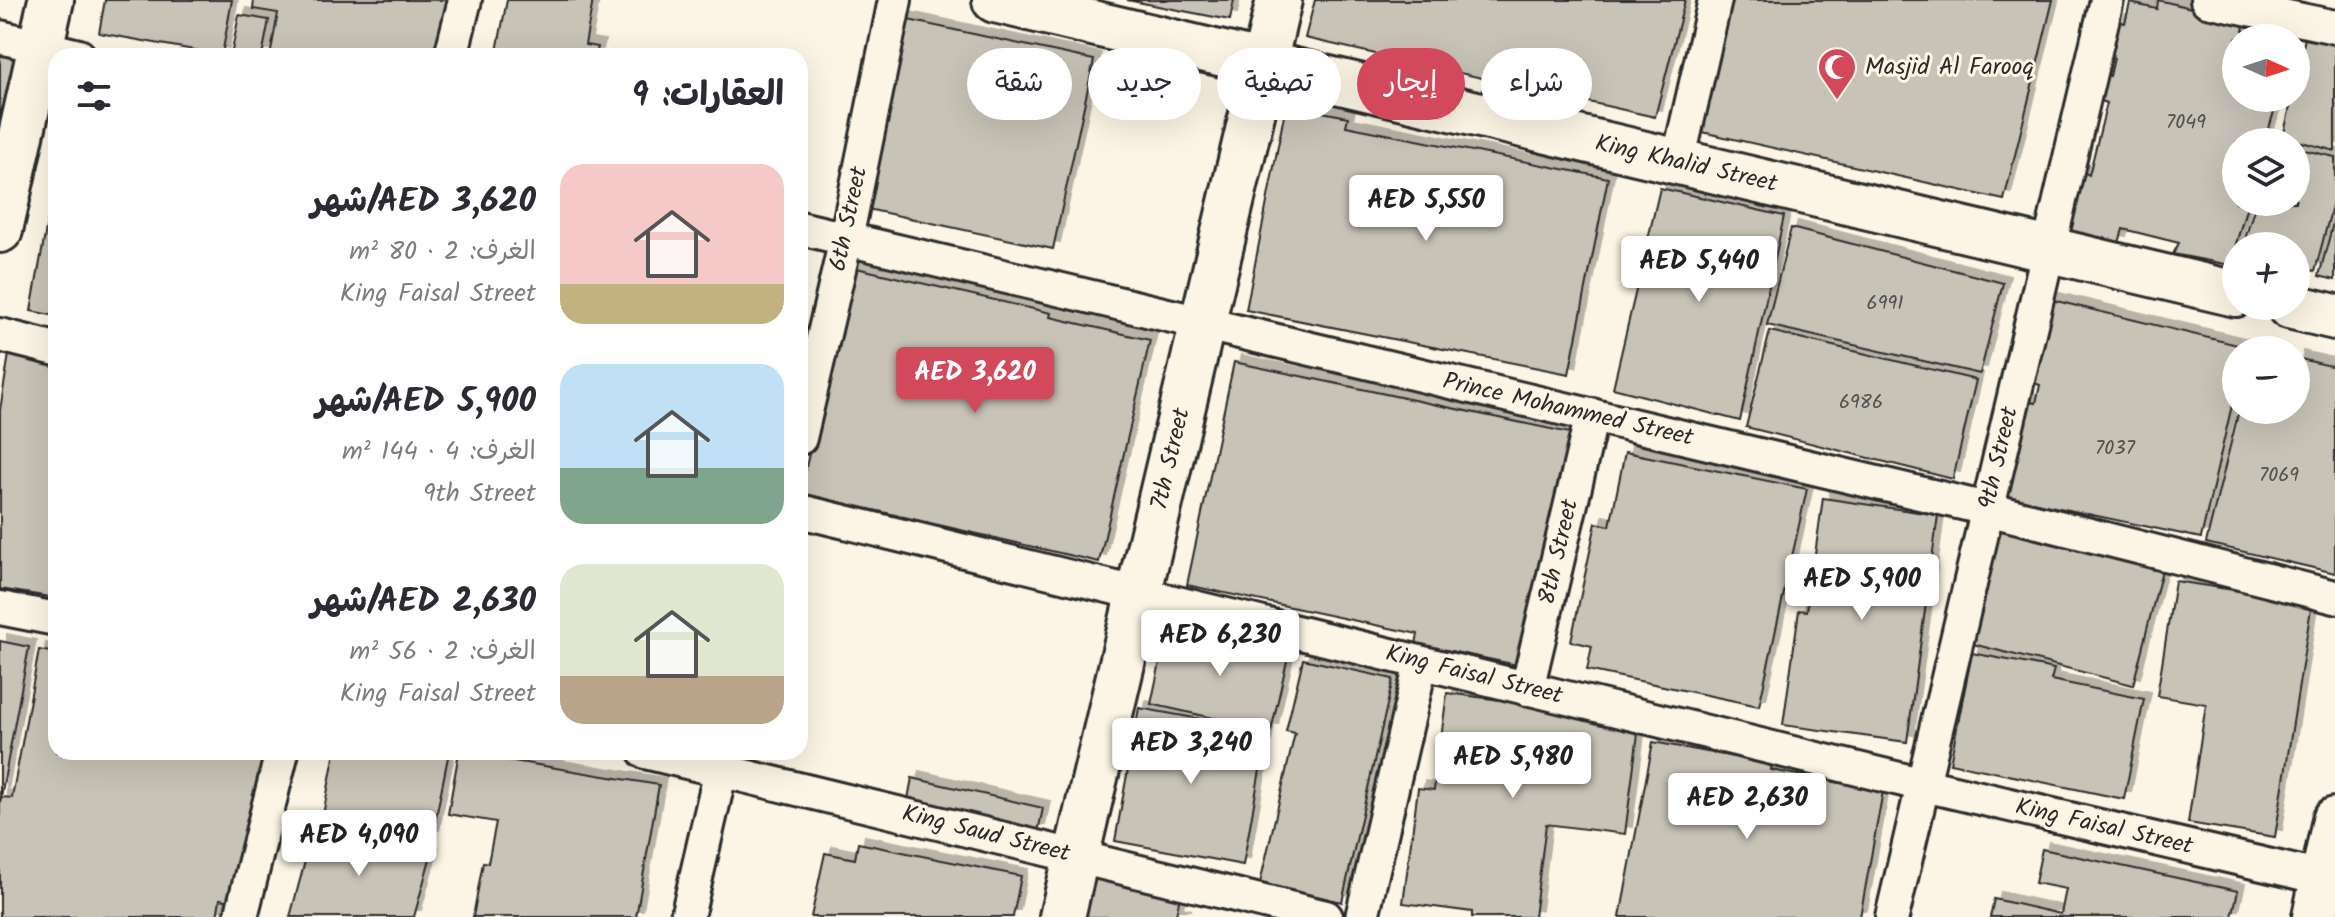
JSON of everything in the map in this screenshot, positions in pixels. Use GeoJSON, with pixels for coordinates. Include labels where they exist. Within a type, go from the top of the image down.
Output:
{"type":"FeatureCollection","features":[{"type":"Feature","properties":{"kind":"street"},"geometry":{"type":"LineString","coordinates":[[0,230],[51,0]]}},
{"type":"Feature","properties":{"kind":"street"},"geometry":{"type":"LineString","coordinates":[[453,48],[465,0]]}},
{"type":"Feature","properties":{"kind":"street","name":"6th Street"},"geometry":{"type":"LineString","coordinates":[[808,403],[846,239],[895,0]]}},
{"type":"Feature","properties":{"kind":"street","name":"King Khalid Street"},"geometry":{"type":"LineString","coordinates":[[995,0],[1217,52]]}},
{"type":"Feature","properties":{"kind":"street","name":"7th Street"},"geometry":{"type":"LineString","coordinates":[[1267,48],[1279,0]]}},
{"type":"Feature","properties":{"kind":"street"},"geometry":{"type":"LineString","coordinates":[[1678,162],[1715,0]]}},
{"type":"Feature","properties":{"kind":"street","name":"9th Street"},"geometry":{"type":"LineString","coordinates":[[1892,917],[2107,0]]}},
{"type":"Feature","properties":{"kind":"street"},"geometry":{"type":"LineString","coordinates":[[2207,0],[2276,7],[2335,27]]}},
{"type":"Feature","properties":{"kind":"street","name":"King Khalid Street"},"geometry":{"type":"LineString","coordinates":[[1341,82],[2222,291]]}},
{"type":"Feature","properties":{"kind":"street","name":"7th Street"},"geometry":{"type":"LineString","coordinates":[[1062,917],[1250,120]]}},
{"type":"Feature","properties":{"kind":"street","name":"Prince Mohammed Street"},"geometry":{"type":"LineString","coordinates":[[808,230],[1987,509],[2335,597]]}},
{"type":"Feature","properties":{"kind":"street"},"geometry":{"type":"LineString","coordinates":[[2310,311],[2335,317]]}},
{"type":"Feature","properties":{"kind":"street"},"geometry":{"type":"LineString","coordinates":[[0,335],[48,347]]}},
{"type":"Feature","properties":{"kind":"street","name":"8th Street"},"geometry":{"type":"LineString","coordinates":[[1527,689],[1592,415]]}},
{"type":"Feature","properties":{"kind":"street","name":"King Faisal Street"},"geometry":{"type":"LineString","coordinates":[[808,513],[1924,785],[2324,892]]}},
{"type":"Feature","properties":{"kind":"street"},"geometry":{"type":"LineString","coordinates":[[0,608],[48,617]]}},
{"type":"Feature","properties":{"kind":"street"},"geometry":{"type":"LineString","coordinates":[[1362,917],[1421,663]]}},
{"type":"Feature","properties":{"kind":"street"},"geometry":{"type":"LineString","coordinates":[[241,917],[280,760]]}},
{"type":"Feature","properties":{"kind":"street"},"geometry":{"type":"LineString","coordinates":[[687,917],[723,761]]}},
{"type":"Feature","properties":{"kind":"street","name":"King Saud Street"},"geometry":{"type":"LineString","coordinates":[[723,761],[1076,856],[1326,917]]}},
{"type":"Feature","properties":{"kind":"street"},"geometry":{"type":"LineString","coordinates":[[2324,892],[2335,820]]}},
{"type":"Feature","properties":{"kind":"building"},"geometry":{"type":"Polygon","coordinates":[[[105,0],[232,0],[223,48],[183,48],[99,33],[105,0]]]}},
{"type":"Feature","properties":{"kind":"building"},"geometry":{"type":"Polygon","coordinates":[[[254,0],[452,0],[443,48],[271,48],[278,13],[253,9],[254,0]]]}},
{"type":"Feature","properties":{"kind":"building"},"geometry":{"type":"Polygon","coordinates":[[[507,0],[593,0],[585,45],[598,48],[498,48],[507,0]]]}},
{"type":"Feature","properties":{"kind":"building"},"geometry":{"type":"Polygon","coordinates":[[[1127,0],[1234,0],[1230,20],[1127,0]]]}},
{"type":"Feature","properties":{"kind":"building"},"geometry":{"type":"Polygon","coordinates":[[[1315,0],[1685,0],[1655,117],[1592,103],[1592,48],[1481,48],[1481,78],[1465,74],[1465,48],[1357,50],[1305,38],[1315,0]]]}},
{"type":"Feature","properties":{"kind":"building"},"geometry":{"type":"Polygon","coordinates":[[[1722,0],[2053,0],[2004,200],[1689,129],[1722,0]]]}},
{"type":"Feature","properties":{"kind":"building"},"geometry":{"type":"Polygon","coordinates":[[[2158,0],[2245,21],[2244,24],[2222,24],[2222,112],[2274,112],[2269,128],[2222,128],[2222,216],[2244,216],[2239,232],[2222,232],[2222,263],[2173,254],[2179,243],[2123,229],[2119,243],[2064,232],[2080,170],[2089,175],[2107,103],[2096,99],[2102,74],[2110,76],[2114,58],[2109,56],[2118,21],[2125,23],[2130,3],[2157,9],[2158,0]]]}},
{"type":"Feature","properties":{"kind":"building"},"geometry":{"type":"Polygon","coordinates":[[[239,15],[269,20],[264,48],[233,48],[239,15]]]}},
{"type":"Feature","properties":{"kind":"building"},"geometry":{"type":"Polygon","coordinates":[[[899,18],[1038,48],[967,48],[967,120],[1072,120],[1072,55],[1088,59],[1088,88],[1053,249],[858,207],[899,18]]]}},
{"type":"Feature","properties":{"kind":"building"},"geometry":{"type":"Polygon","coordinates":[[[2310,30],[2335,36],[2335,151],[2310,144],[2310,128],[2285,128],[2289,112],[2310,112],[2310,30]]]}},
{"type":"Feature","properties":{"kind":"building"},"geometry":{"type":"Polygon","coordinates":[[[0,55],[23,60],[0,169],[0,55]]]}},
{"type":"Feature","properties":{"kind":"building"},"geometry":{"type":"Polygon","coordinates":[[[1341,116],[1348,117],[1346,126],[1608,178],[1569,374],[1246,310],[1283,120],[1341,120],[1341,116]]]}},
{"type":"Feature","properties":{"kind":"building"},"geometry":{"type":"Polygon","coordinates":[[[2310,151],[2335,157],[2335,195],[2315,271],[2310,270],[2310,232],[2247,232],[2252,216],[2310,216],[2310,151]]]}},
{"type":"Feature","properties":{"kind":"building"},"geometry":{"type":"Polygon","coordinates":[[[1660,188],[1784,216],[1740,421],[1613,388],[1660,188]]]}},
{"type":"Feature","properties":{"kind":"building"},"geometry":{"type":"Polygon","coordinates":[[[2335,216],[2335,280],[2319,276],[2335,216]]]}},
{"type":"Feature","properties":{"kind":"building"},"geometry":{"type":"Polygon","coordinates":[[[48,218],[48,314],[31,311],[48,218]]]}},
{"type":"Feature","properties":{"kind":"building"},"geometry":{"type":"Polygon","coordinates":[[[1791,228],[2003,283],[1980,374],[1767,325],[1791,228]]]}},
{"type":"Feature","properties":{"kind":"building"},"geometry":{"type":"Polygon","coordinates":[[[852,267],[1051,313],[1050,317],[1150,340],[1099,562],[808,495],[808,458],[852,267]]]}},
{"type":"Feature","properties":{"kind":"building"},"geometry":{"type":"Polygon","coordinates":[[[2044,298],[2222,341],[2222,424],[2228,424],[2201,538],[1998,495],[2019,400],[2036,403],[2040,385],[2024,380],[2044,298]]]}},
{"type":"Feature","properties":{"kind":"building"},"geometry":{"type":"Polygon","coordinates":[[[1770,331],[1976,380],[1953,479],[1746,427],[1770,331]]]}},
{"type":"Feature","properties":{"kind":"building"},"geometry":{"type":"Polygon","coordinates":[[[10,348],[48,354],[48,597],[0,589],[0,410],[10,348]]]}},
{"type":"Feature","properties":{"kind":"building"},"geometry":{"type":"Polygon","coordinates":[[[2310,361],[2335,367],[2335,573],[2206,543],[2236,424],[2310,424],[2310,361]]]}},
{"type":"Feature","properties":{"kind":"building"},"geometry":{"type":"Polygon","coordinates":[[[1234,362],[1570,433],[1522,666],[1416,644],[1418,634],[1187,585],[1234,362]]]}},
{"type":"Feature","properties":{"kind":"building"},"geometry":{"type":"Polygon","coordinates":[[[1625,452],[1807,489],[1759,706],[1587,670],[1592,646],[1571,641],[1596,523],[1610,526],[1625,452]]]}},
{"type":"Feature","properties":{"kind":"building"},"geometry":{"type":"Polygon","coordinates":[[[1823,498],[1938,515],[1907,742],[1783,725],[1799,610],[1807,611],[1823,498]]]}},
{"type":"Feature","properties":{"kind":"building"},"geometry":{"type":"Polygon","coordinates":[[[1998,511],[2166,554],[2133,685],[1965,642],[1998,511]]]}},
{"type":"Feature","properties":{"kind":"building"},"geometry":{"type":"Polygon","coordinates":[[[2175,581],[2312,602],[2275,837],[2188,823],[2206,704],[2157,696],[2175,581]]]}},
{"type":"Feature","properties":{"kind":"building"},"geometry":{"type":"Polygon","coordinates":[[[1168,625],[1289,652],[1271,731],[1151,704],[1168,625]]]}},
{"type":"Feature","properties":{"kind":"building"},"geometry":{"type":"Polygon","coordinates":[[[0,641],[29,647],[0,802],[0,641]]]}},
{"type":"Feature","properties":{"kind":"building"},"geometry":{"type":"Polygon","coordinates":[[[39,650],[48,652],[48,760],[263,760],[237,902],[220,899],[217,917],[0,917],[0,803],[1,797],[12,798],[39,650]]]}},
{"type":"Feature","properties":{"kind":"building"},"geometry":{"type":"Polygon","coordinates":[[[1972,653],[2054,669],[2051,680],[2144,699],[2124,799],[1950,763],[1972,653]]]}},
{"type":"Feature","properties":{"kind":"building"},"geometry":{"type":"Polygon","coordinates":[[[1303,659],[1393,679],[1342,902],[1260,883],[1295,733],[1286,731],[1303,659]]]}},
{"type":"Feature","properties":{"kind":"building"},"geometry":{"type":"Polygon","coordinates":[[[1447,693],[1640,718],[1625,834],[1546,824],[1534,917],[1472,917],[1472,912],[1403,903],[1418,788],[1434,790],[1447,693]]]}},
{"type":"Feature","properties":{"kind":"building"},"geometry":{"type":"Polygon","coordinates":[[[1139,708],[1267,731],[1243,865],[1115,841],[1139,708]]]}},
{"type":"Feature","properties":{"kind":"building"},"geometry":{"type":"Polygon","coordinates":[[[1653,742],[1772,764],[1771,770],[1883,791],[1860,917],[1620,917],[1653,742]]]}},
{"type":"Feature","properties":{"kind":"building"},"geometry":{"type":"Polygon","coordinates":[[[333,760],[447,760],[432,837],[323,815],[333,760]]]}},
{"type":"Feature","properties":{"kind":"building"},"geometry":{"type":"Polygon","coordinates":[[[458,760],[507,760],[659,785],[636,917],[473,917],[483,862],[488,863],[496,822],[448,814],[458,760]]]}},
{"type":"Feature","properties":{"kind":"building"},"geometry":{"type":"Polygon","coordinates":[[[912,778],[1043,808],[1038,832],[907,804],[912,778]]]}},
{"type":"Feature","properties":{"kind":"building"},"geometry":{"type":"Polygon","coordinates":[[[315,824],[431,855],[414,917],[290,917],[315,824]]]}},
{"type":"Feature","properties":{"kind":"building"},"geometry":{"type":"Polygon","coordinates":[[[858,843],[1021,876],[1013,917],[811,917],[825,853],[855,859],[858,843]]]}},
{"type":"Feature","properties":{"kind":"building"},"geometry":{"type":"Polygon","coordinates":[[[2042,849],[2238,891],[2232,917],[1990,917],[1994,899],[2061,914],[2066,889],[2035,883],[2042,849]]]}},
{"type":"Feature","properties":{"kind":"building"},"geometry":{"type":"Polygon","coordinates":[[[1075,872],[1180,896],[1176,915],[1185,917],[1066,917],[1075,872]]]}},
{"type":"Feature","properties":{"kind":"place","name":"Masjid Al Farooq"},"geometry":{"type":"Point","coordinates":[1837,101]}}]}
